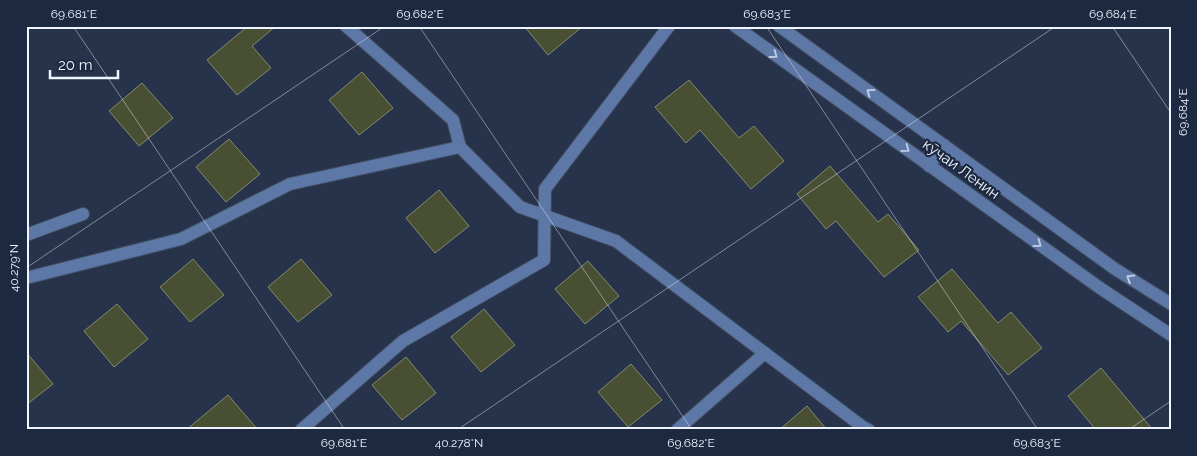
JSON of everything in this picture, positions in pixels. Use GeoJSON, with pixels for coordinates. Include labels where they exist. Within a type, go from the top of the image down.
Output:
{"type":"FeatureCollection","features":[{"type":"Feature","properties":{"kind":"street"},"geometry":{"type":"LineString","coordinates":[[346,26],[453,120],[460,146],[520,206],[616,240],[869,430]]}},
{"type":"Feature","properties":{"kind":"street"},"geometry":{"type":"LineString","coordinates":[[301,430],[403,341],[544,260],[545,189],[669,26]]}},
{"type":"Feature","properties":{"kind":"street","name":"кӯчаи Ленин"},"geometry":{"type":"LineString","coordinates":[[735,26],[1100,288],[1171,335]]}},
{"type":"Feature","properties":{"kind":"street","name":"кӯчаи Ленин"},"geometry":{"type":"LineString","coordinates":[[779,26],[1115,269],[1171,304]]}},
{"type":"Feature","properties":{"kind":"street"},"geometry":{"type":"LineString","coordinates":[[929,166],[944,145]]}},
{"type":"Feature","properties":{"kind":"street"},"geometry":{"type":"LineString","coordinates":[[26,278],[181,239],[290,184],[460,146]]}},
{"type":"Feature","properties":{"kind":"street"},"geometry":{"type":"LineString","coordinates":[[26,235],[82,214]]}},
{"type":"Feature","properties":{"kind":"street"},"geometry":{"type":"LineString","coordinates":[[677,430],[766,354]]}},
{"type":"Feature","properties":{"kind":"building"},"geometry":{"type":"Polygon","coordinates":[[[248,26],[276,26],[252,46],[271,68],[237,95],[207,60],[248,26]]]}},
{"type":"Feature","properties":{"kind":"building"},"geometry":{"type":"Polygon","coordinates":[[[524,26],[583,26],[548,55],[524,26]]]}},
{"type":"Feature","properties":{"kind":"building"},"geometry":{"type":"Polygon","coordinates":[[[362,72],[393,108],[359,135],[329,100],[362,72]]]}},
{"type":"Feature","properties":{"kind":"building"},"geometry":{"type":"Polygon","coordinates":[[[689,80],[739,138],[754,126],[784,161],[751,189],[700,130],[686,143],[655,107],[689,80]]]}},
{"type":"Feature","properties":{"kind":"building"},"geometry":{"type":"Polygon","coordinates":[[[142,83],[173,118],[139,146],[109,111],[142,83]]]}},
{"type":"Feature","properties":{"kind":"building"},"geometry":{"type":"Polygon","coordinates":[[[229,139],[260,174],[226,202],[196,167],[229,139]]]}},
{"type":"Feature","properties":{"kind":"building"},"geometry":{"type":"Polygon","coordinates":[[[830,166],[878,222],[888,214],[919,250],[884,277],[836,221],[826,229],[797,194],[830,166]]]}},
{"type":"Feature","properties":{"kind":"building"},"geometry":{"type":"Polygon","coordinates":[[[439,190],[469,226],[435,253],[406,218],[439,190]]]}},
{"type":"Feature","properties":{"kind":"building"},"geometry":{"type":"Polygon","coordinates":[[[193,259],[224,295],[190,322],[160,287],[193,259]]]}},
{"type":"Feature","properties":{"kind":"building"},"geometry":{"type":"Polygon","coordinates":[[[301,259],[332,295],[298,322],[268,287],[301,259]]]}},
{"type":"Feature","properties":{"kind":"building"},"geometry":{"type":"Polygon","coordinates":[[[588,261],[619,296],[585,324],[555,289],[588,261]]]}},
{"type":"Feature","properties":{"kind":"building"},"geometry":{"type":"Polygon","coordinates":[[[952,269],[998,323],[1011,312],[1042,348],[1008,375],[961,321],[948,332],[918,297],[952,269]]]}},
{"type":"Feature","properties":{"kind":"building"},"geometry":{"type":"Polygon","coordinates":[[[117,304],[148,339],[114,367],[84,331],[117,304]]]}},
{"type":"Feature","properties":{"kind":"building"},"geometry":{"type":"Polygon","coordinates":[[[484,309],[515,345],[481,372],[451,337],[484,309]]]}},
{"type":"Feature","properties":{"kind":"building"},"geometry":{"type":"Polygon","coordinates":[[[26,352],[53,384],[26,405],[26,352]]]}},
{"type":"Feature","properties":{"kind":"building"},"geometry":{"type":"Polygon","coordinates":[[[406,357],[436,393],[402,420],[372,385],[406,357]]]}},
{"type":"Feature","properties":{"kind":"building"},"geometry":{"type":"Polygon","coordinates":[[[631,364],[662,400],[628,427],[598,392],[631,364]]]}},
{"type":"Feature","properties":{"kind":"building"},"geometry":{"type":"Polygon","coordinates":[[[1101,368],[1153,430],[1096,430],[1068,396],[1101,368]]]}},
{"type":"Feature","properties":{"kind":"building"},"geometry":{"type":"Polygon","coordinates":[[[228,395],[258,430],[186,430],[228,395]]]}},
{"type":"Feature","properties":{"kind":"building"},"geometry":{"type":"Polygon","coordinates":[[[807,406],[827,430],[779,430],[807,406]]]}}]}
